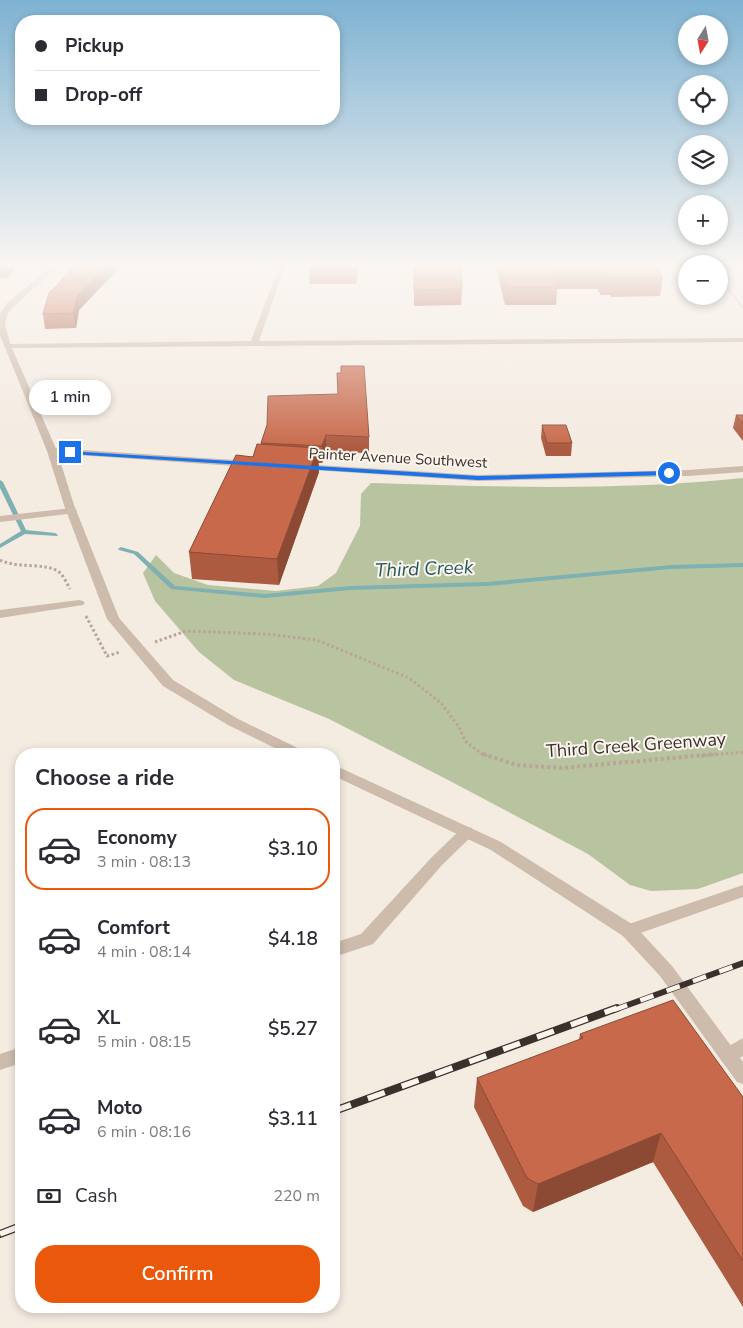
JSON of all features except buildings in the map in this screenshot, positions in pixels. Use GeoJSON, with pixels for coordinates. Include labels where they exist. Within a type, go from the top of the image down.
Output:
{"type":"FeatureCollection","features":[{"type":"Feature","properties":{"kind":"street"},"geometry":{"type":"LineString","coordinates":[[1,325],[7,346],[52,451],[72,511],[113,619],[168,682],[233,722],[287,748]]}},
{"type":"Feature","properties":{"kind":"street"},"geometry":{"type":"LineString","coordinates":[[254,343],[261,325]]}},
{"type":"Feature","properties":{"kind":"street"},"geometry":{"type":"LineString","coordinates":[[7,346],[743,340]]}},
{"type":"Feature","properties":{"kind":"street"},"geometry":{"type":"LineString","coordinates":[[52,451],[258,464]]}},
{"type":"Feature","properties":{"kind":"street","name":"Painter Avenue Southwest"},"geometry":{"type":"LineString","coordinates":[[288,466],[478,478],[678,473],[743,469]]}},
{"type":"Feature","properties":{"kind":"street"},"geometry":{"type":"LineString","coordinates":[[0,519],[72,511]]}},
{"type":"Feature","properties":{"kind":"street"},"geometry":{"type":"LineString","coordinates":[[0,614],[79,603]]}},
{"type":"Feature","properties":{"kind":"street"},"geometry":{"type":"LineString","coordinates":[[340,773],[496,846],[629,931],[736,1051],[743,1076]]}},
{"type":"Feature","properties":{"kind":"street"},"geometry":{"type":"LineString","coordinates":[[340,948],[367,940],[437,861],[467,832]]}},
{"type":"Feature","properties":{"kind":"street"},"geometry":{"type":"LineString","coordinates":[[629,931],[743,891]]}},
{"type":"Feature","properties":{"kind":"street"},"geometry":{"type":"LineString","coordinates":[[0,1062],[15,1057]]}},
{"type":"Feature","properties":{"kind":"path","name":"Third Creek Greenway"},"geometry":{"type":"LineString","coordinates":[[0,560],[10,566],[45,567],[60,573],[79,603],[107,656],[186,632],[266,634],[317,640],[410,678],[441,704],[458,727],[464,741],[482,754],[516,765],[562,768],[743,752]]}},
{"type":"Feature","properties":{"kind":"green space"},"geometry":{"type":"Polygon","coordinates":[[[743,478],[743,873],[698,889],[651,891],[630,885],[588,854],[450,781],[329,719],[234,680],[199,652],[155,601],[143,573],[156,555],[174,573],[208,585],[276,591],[318,586],[336,573],[360,526],[361,494],[371,483],[557,487],[650,485],[743,478]]]}},
{"type":"Feature","properties":{"kind":"waterway","name":"Third Creek"},"geometry":{"type":"LineString","coordinates":[[0,482],[24,532]]}},
{"type":"Feature","properties":{"kind":"waterway"},"geometry":{"type":"LineString","coordinates":[[0,546],[24,532]]}},
{"type":"Feature","properties":{"kind":"waterway","name":"Third Creek"},"geometry":{"type":"LineString","coordinates":[[24,532],[55,535]]}},
{"type":"Feature","properties":{"kind":"waterway","name":"Third Creek"},"geometry":{"type":"LineString","coordinates":[[121,549],[136,553],[173,588],[265,596],[350,588],[487,584],[671,567],[743,565]]}},
{"type":"Feature","properties":{"kind":"railway"},"geometry":{"type":"LineString","coordinates":[[614,1010],[743,963]]}},
{"type":"Feature","properties":{"kind":"railway"},"geometry":{"type":"LineString","coordinates":[[340,1109],[617,1008]]}},
{"type":"Feature","properties":{"kind":"railway"},"geometry":{"type":"LineString","coordinates":[[0,1234],[15,1228]]}},
{"type":"Feature","properties":{"kind":"route"},"geometry":{"type":"LineString","coordinates":[[70,452],[445,477],[478,478],[669,473]]}}]}
